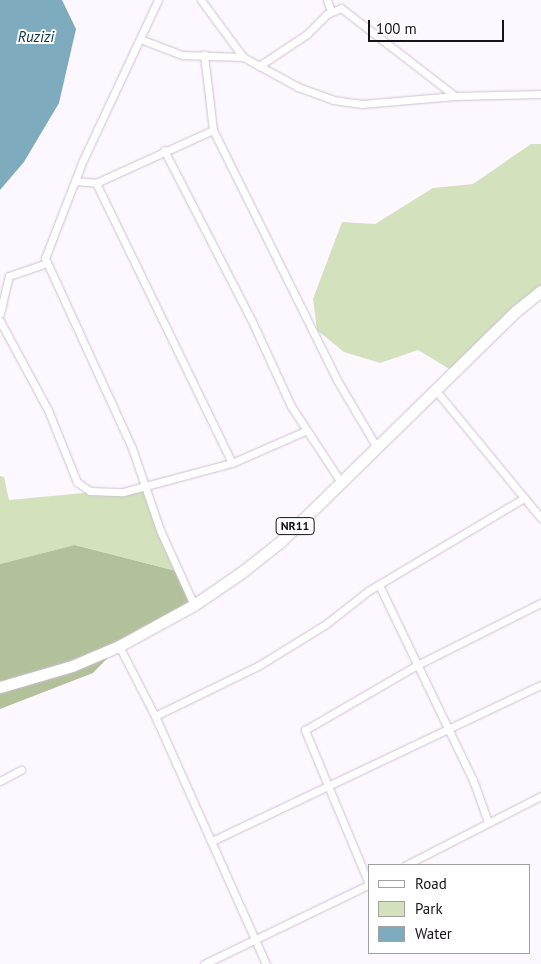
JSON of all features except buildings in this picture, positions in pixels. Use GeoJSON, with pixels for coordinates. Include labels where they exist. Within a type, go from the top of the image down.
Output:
{"type":"FeatureCollection","features":[{"type":"Feature","properties":{"kind":"highway","name":"NR11"},"geometry":{"type":"LineString","coordinates":[[0,687],[72,666],[119,646],[194,605],[280,542],[376,446],[436,392],[516,311],[541,291]]}},
{"type":"Feature","properties":{"kind":"street"},"geometry":{"type":"LineString","coordinates":[[158,0],[50,239],[45,258],[147,487],[160,530],[194,605]]}},
{"type":"Feature","properties":{"kind":"street"},"geometry":{"type":"LineString","coordinates":[[201,0],[243,57],[332,100],[362,104],[455,96],[541,94]]}},
{"type":"Feature","properties":{"kind":"street"},"geometry":{"type":"LineString","coordinates":[[327,0],[331,11]]}},
{"type":"Feature","properties":{"kind":"street"},"geometry":{"type":"LineString","coordinates":[[259,66],[307,34],[331,11],[341,8],[347,10],[455,96]]}},
{"type":"Feature","properties":{"kind":"street"},"geometry":{"type":"LineString","coordinates":[[140,39],[182,55],[243,57]]}},
{"type":"Feature","properties":{"kind":"street"},"geometry":{"type":"LineString","coordinates":[[204,55],[213,130],[333,372],[376,446]]}},
{"type":"Feature","properties":{"kind":"street"},"geometry":{"type":"LineString","coordinates":[[75,182],[96,183],[164,150],[213,130]]}},
{"type":"Feature","properties":{"kind":"street"},"geometry":{"type":"LineString","coordinates":[[164,150],[305,431],[341,482]]}},
{"type":"Feature","properties":{"kind":"street"},"geometry":{"type":"LineString","coordinates":[[96,183],[232,463]]}},
{"type":"Feature","properties":{"kind":"street"},"geometry":{"type":"LineString","coordinates":[[0,314],[9,276],[47,263]]}},
{"type":"Feature","properties":{"kind":"street"},"geometry":{"type":"LineString","coordinates":[[0,321],[48,410],[77,482],[90,491],[123,492],[147,487],[232,463],[305,431]]}},
{"type":"Feature","properties":{"kind":"street"},"geometry":{"type":"LineString","coordinates":[[436,392],[541,518]]}},
{"type":"Feature","properties":{"kind":"street"},"geometry":{"type":"LineString","coordinates":[[155,716],[258,666],[326,624],[379,585],[524,498]]}},
{"type":"Feature","properties":{"kind":"street"},"geometry":{"type":"LineString","coordinates":[[379,585],[446,729],[472,780],[488,822]]}},
{"type":"Feature","properties":{"kind":"street"},"geometry":{"type":"LineString","coordinates":[[368,879],[306,730],[417,665],[541,603]]}},
{"type":"Feature","properties":{"kind":"street"},"geometry":{"type":"LineString","coordinates":[[119,646],[155,716],[266,964]]}},
{"type":"Feature","properties":{"kind":"street"},"geometry":{"type":"LineString","coordinates":[[212,841],[541,685]]}},
{"type":"Feature","properties":{"kind":"street"},"geometry":{"type":"LineString","coordinates":[[0,781],[21,770]]}},
{"type":"Feature","properties":{"kind":"street"},"geometry":{"type":"LineString","coordinates":[[408,864],[541,796]]}},
{"type":"Feature","properties":{"kind":"street"},"geometry":{"type":"LineString","coordinates":[[204,964],[255,942],[368,885]]}},
{"type":"Feature","properties":{"kind":"green space"},"geometry":{"type":"Polygon","coordinates":[[[531,144],[541,144],[541,291],[456,373],[418,350],[380,363],[344,352],[317,330],[313,299],[342,222],[375,224],[433,188],[473,184],[531,144]]]}},
{"type":"Feature","properties":{"kind":"green space"},"geometry":{"type":"Polygon","coordinates":[[[0,476],[4,477],[9,500],[147,487],[176,571],[76,545],[0,564],[0,476]]]}},
{"type":"Feature","properties":{"kind":"green space"},"geometry":{"type":"Polygon","coordinates":[[[75,545],[176,571],[194,605],[119,646],[93,673],[0,709],[0,564],[75,545]]]}},
{"type":"Feature","properties":{"kind":"water","name":"Ruzizi"},"geometry":{"type":"Polygon","coordinates":[[[0,0],[62,0],[76,29],[59,103],[24,162],[0,190],[0,0]]]}}]}
